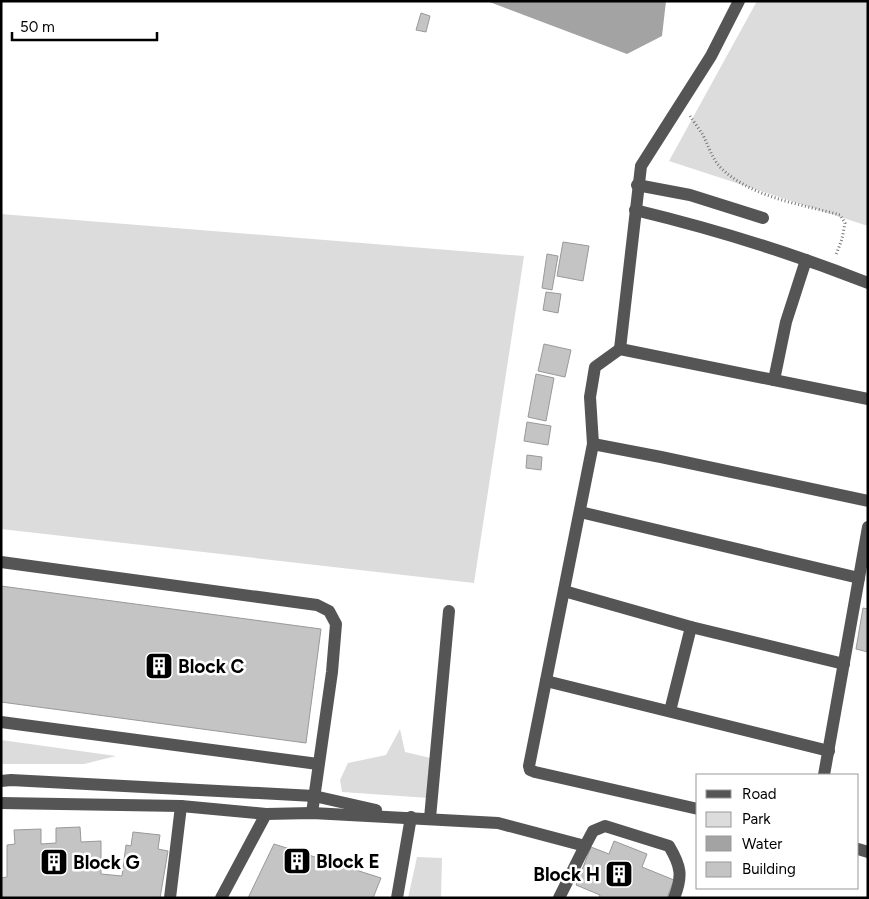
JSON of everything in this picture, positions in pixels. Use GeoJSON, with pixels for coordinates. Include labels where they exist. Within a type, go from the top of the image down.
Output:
{"type":"FeatureCollection","features":[{"type":"Feature","properties":{"kind":"street"},"geometry":{"type":"LineString","coordinates":[[620,349],[637,185],[641,166],[711,56],[739,1]]}},
{"type":"Feature","properties":{"kind":"street"},"geometry":{"type":"LineString","coordinates":[[637,185],[690,195],[763,218]]}},
{"type":"Feature","properties":{"kind":"street"},"geometry":{"type":"LineString","coordinates":[[635,210],[700,226],[830,267],[868,283]]}},
{"type":"Feature","properties":{"kind":"street"},"geometry":{"type":"LineString","coordinates":[[774,380],[786,322],[806,260]]}},
{"type":"Feature","properties":{"kind":"street"},"geometry":{"type":"LineString","coordinates":[[696,808],[530,770],[593,444],[590,397],[595,367],[620,349],[868,400]]}},
{"type":"Feature","properties":{"kind":"street"},"geometry":{"type":"LineString","coordinates":[[593,444],[661,456],[868,501]]}},
{"type":"Feature","properties":{"kind":"street"},"geometry":{"type":"LineString","coordinates":[[580,512],[859,578]]}},
{"type":"Feature","properties":{"kind":"street"},"geometry":{"type":"LineString","coordinates":[[824,774],[868,528]]}},
{"type":"Feature","properties":{"kind":"street"},"geometry":{"type":"LineString","coordinates":[[1,562],[318,605],[329,610],[336,624],[332,672],[312,813]]}},
{"type":"Feature","properties":{"kind":"street"},"geometry":{"type":"LineString","coordinates":[[564,591],[691,627],[844,664]]}},
{"type":"Feature","properties":{"kind":"street"},"geometry":{"type":"LineString","coordinates":[[430,818],[449,611]]}},
{"type":"Feature","properties":{"kind":"street"},"geometry":{"type":"LineString","coordinates":[[670,711],[691,627]]}},
{"type":"Feature","properties":{"kind":"street"},"geometry":{"type":"LineString","coordinates":[[546,681],[670,711],[752,734],[829,751]]}},
{"type":"Feature","properties":{"kind":"street"},"geometry":{"type":"LineString","coordinates":[[1,722],[318,764]]}},
{"type":"Feature","properties":{"kind":"street"},"geometry":{"type":"LineString","coordinates":[[1,781],[314,796],[411,817]]}},
{"type":"Feature","properties":{"kind":"street"},"geometry":{"type":"LineString","coordinates":[[1,803],[181,806],[266,814],[312,813],[498,823],[585,846]]}},
{"type":"Feature","properties":{"kind":"street"},"geometry":{"type":"LineString","coordinates":[[170,898],[181,806]]}},
{"type":"Feature","properties":{"kind":"street"},"geometry":{"type":"LineString","coordinates":[[221,898],[266,814]]}},
{"type":"Feature","properties":{"kind":"street"},"geometry":{"type":"LineString","coordinates":[[397,898],[411,817]]}},
{"type":"Feature","properties":{"kind":"street"},"geometry":{"type":"LineString","coordinates":[[559,898],[593,831],[605,826],[669,846],[677,860],[680,881],[674,898]]}},
{"type":"Feature","properties":{"kind":"path"},"geometry":{"type":"LineString","coordinates":[[681,103],[703,135],[710,153],[722,168],[736,180],[764,194],[840,215],[845,223],[842,239],[830,267]]}},
{"type":"Feature","properties":{"kind":"green space"},"geometry":{"type":"Polygon","coordinates":[[[757,1],[868,1],[868,226],[669,161],[757,1]]]}},
{"type":"Feature","properties":{"kind":"green space"},"geometry":{"type":"Polygon","coordinates":[[[1,214],[524,256],[474,583],[1,529],[1,214]]]}},
{"type":"Feature","properties":{"kind":"green space"},"geometry":{"type":"Polygon","coordinates":[[[400,729],[405,752],[435,759],[429,798],[342,792],[340,780],[348,763],[386,755],[400,729]]]}},
{"type":"Feature","properties":{"kind":"green space"},"geometry":{"type":"Polygon","coordinates":[[[1,740],[116,756],[84,764],[1,764],[1,740]]]}},
{"type":"Feature","properties":{"kind":"green space"},"geometry":{"type":"Polygon","coordinates":[[[417,857],[442,858],[441,898],[408,898],[417,857]]]}},
{"type":"Feature","properties":{"kind":"water"},"geometry":{"type":"Polygon","coordinates":[[[487,1],[666,1],[662,36],[627,54],[487,1]]]}},
{"type":"Feature","properties":{"kind":"building"},"geometry":{"type":"Polygon","coordinates":[[[421,13],[430,16],[426,32],[416,30],[421,13]]]}},
{"type":"Feature","properties":{"kind":"building"},"geometry":{"type":"Polygon","coordinates":[[[563,242],[589,246],[583,281],[557,276],[563,242]]]}},
{"type":"Feature","properties":{"kind":"building"},"geometry":{"type":"Polygon","coordinates":[[[547,254],[558,256],[552,290],[542,288],[547,254]]]}},
{"type":"Feature","properties":{"kind":"building"},"geometry":{"type":"Polygon","coordinates":[[[546,292],[561,294],[558,313],[543,310],[546,292]]]}},
{"type":"Feature","properties":{"kind":"building"},"geometry":{"type":"Polygon","coordinates":[[[544,344],[571,350],[565,377],[538,371],[544,344]]]}},
{"type":"Feature","properties":{"kind":"building"},"geometry":{"type":"Polygon","coordinates":[[[536,374],[554,378],[546,421],[528,417],[536,374]]]}},
{"type":"Feature","properties":{"kind":"building"},"geometry":{"type":"Polygon","coordinates":[[[527,422],[551,426],[548,445],[524,441],[527,422]]]}},
{"type":"Feature","properties":{"kind":"building"},"geometry":{"type":"Polygon","coordinates":[[[527,455],[542,457],[541,470],[526,468],[527,455]]]}},
{"type":"Feature","properties":{"kind":"building","name":"Block C"},"geometry":{"type":"Polygon","coordinates":[[[1,586],[321,629],[306,743],[1,702],[1,586]]]}},
{"type":"Feature","properties":{"kind":"building"},"geometry":{"type":"Polygon","coordinates":[[[863,608],[868,609],[868,652],[856,649],[863,608]]]}},
{"type":"Feature","properties":{"kind":"building","name":"Block G"},"geometry":{"type":"Polygon","coordinates":[[[80,827],[81,842],[101,841],[101,874],[122,876],[126,845],[131,846],[133,832],[160,835],[158,849],[168,851],[160,898],[1,898],[1,878],[7,877],[7,845],[15,844],[14,830],[41,829],[41,844],[56,843],[56,828],[80,827]]]}},
{"type":"Feature","properties":{"kind":"building","name":"Block H"},"geometry":{"type":"Polygon","coordinates":[[[614,841],[647,854],[642,867],[674,880],[667,898],[599,898],[600,895],[576,885],[591,847],[609,854],[614,841]]]}},
{"type":"Feature","properties":{"kind":"building","name":"Block E"},"geometry":{"type":"Polygon","coordinates":[[[274,844],[381,878],[373,898],[248,898],[274,844]]]}},
{"type":"Feature","properties":{"kind":"place","name":"Block C"},"geometry":{"type":"Point","coordinates":[159,666]}},
{"type":"Feature","properties":{"kind":"place","name":"Block E"},"geometry":{"type":"Point","coordinates":[297,861]}},
{"type":"Feature","properties":{"kind":"place","name":"Block G"},"geometry":{"type":"Point","coordinates":[54,862]}},
{"type":"Feature","properties":{"kind":"place","name":"Block H"},"geometry":{"type":"Point","coordinates":[619,874]}}]}
